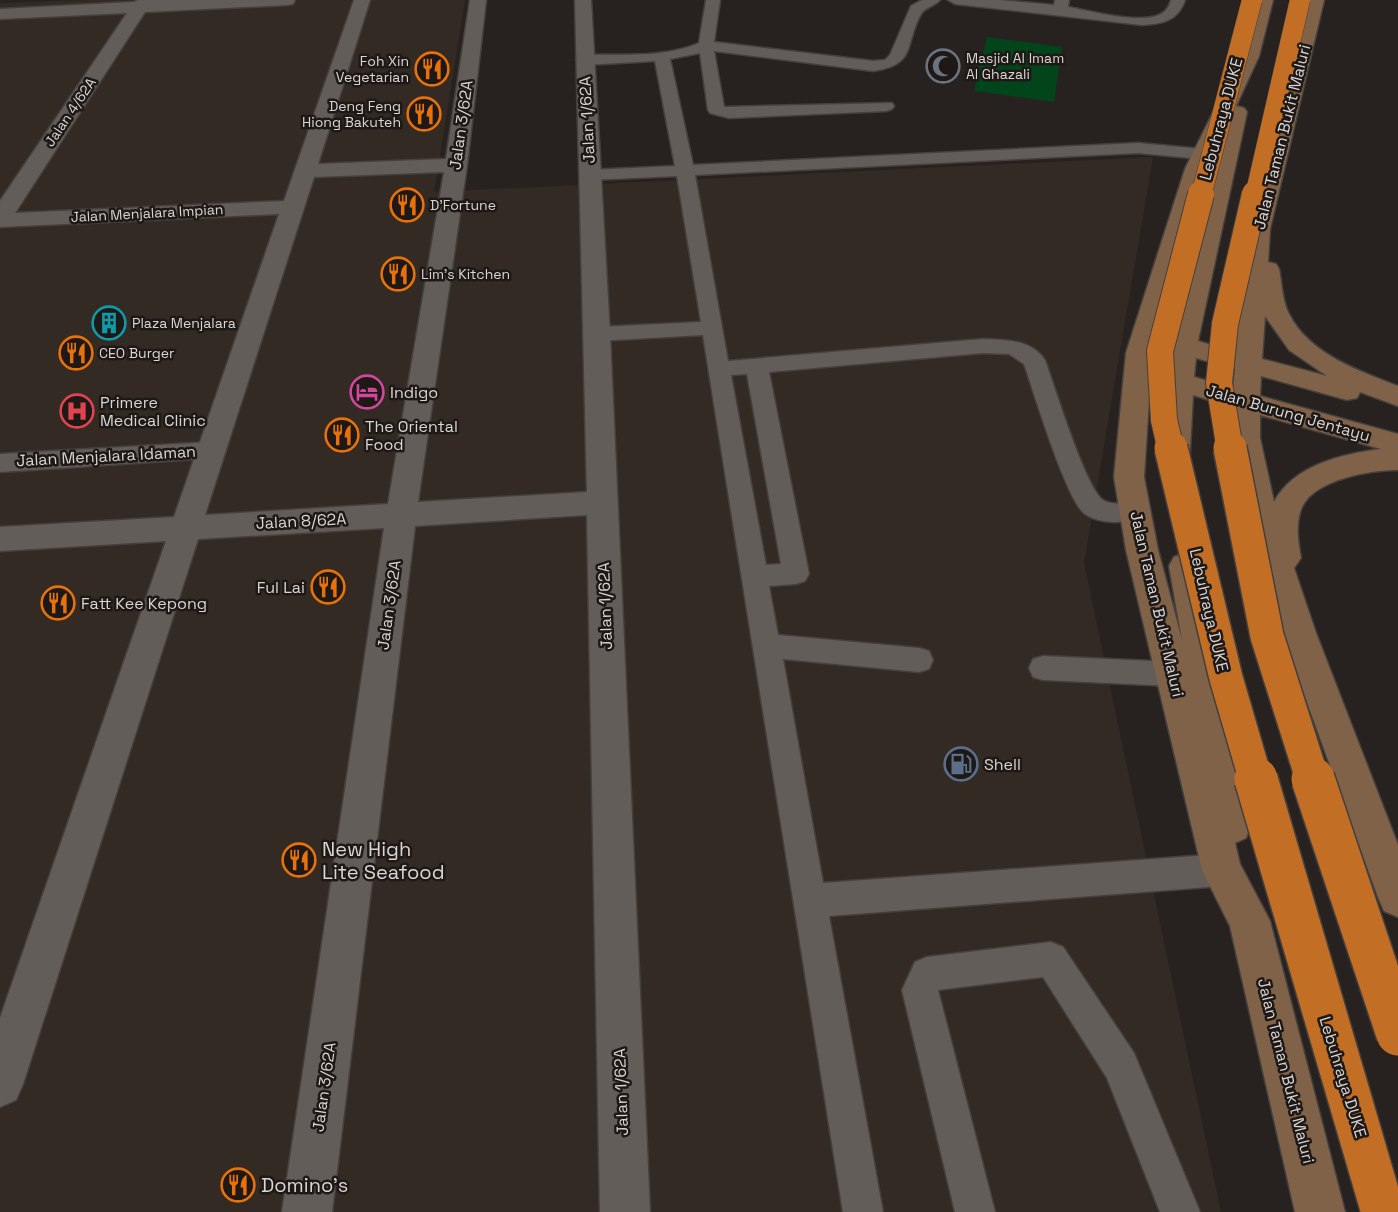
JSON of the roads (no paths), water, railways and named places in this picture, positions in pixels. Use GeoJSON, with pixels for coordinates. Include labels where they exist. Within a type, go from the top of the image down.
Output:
{"type":"FeatureCollection","features":[{"type":"Feature","properties":{"kind":"highway"},"geometry":{"type":"LineString","coordinates":[[1300,0],[1225,324],[1219,383],[1234,472],[1267,636],[1338,858],[1398,1034]]}},
{"type":"Feature","properties":{"kind":"highway","name":"Lebuhraya DUKE"},"geometry":{"type":"LineString","coordinates":[[1260,2],[1160,351],[1164,420],[1226,678],[1383,1212]]}},
{"type":"Feature","properties":{"kind":"main road","name":"Jalan Taman Bukit Maluri"},"geometry":{"type":"LineString","coordinates":[[1316,0],[1258,229],[1246,400],[1246,438],[1264,526],[1299,633],[1398,897]]}},
{"type":"Feature","properties":{"kind":"main road","name":"Jalan Taman Bukit Maluri"},"geometry":{"type":"LineString","coordinates":[[1260,2],[1250,56],[1196,169],[1138,353],[1129,477],[1142,550],[1222,870],[1249,921],[1311,1208]]}},
{"type":"Feature","properties":{"kind":"main road"},"geometry":{"type":"LineString","coordinates":[[1249,921],[1171,491],[1178,424],[1178,382],[1184,346],[1250,56]]}},
{"type":"Feature","properties":{"kind":"main road"},"geometry":{"type":"LineString","coordinates":[[1258,229],[1275,312],[1292,339],[1320,362],[1398,398]]}},
{"type":"Feature","properties":{"kind":"main road"},"geometry":{"type":"LineString","coordinates":[[1184,346],[1398,405]]}},
{"type":"Feature","properties":{"kind":"main road","name":"Jalan Burung Jentayu"},"geometry":{"type":"LineString","coordinates":[[1178,382],[1398,444]]}},
{"type":"Feature","properties":{"kind":"main road"},"geometry":{"type":"LineString","coordinates":[[1299,633],[1282,545],[1283,519],[1293,495],[1327,473],[1356,464],[1398,459]]}},
{"type":"Feature","properties":{"kind":"street"},"geometry":{"type":"LineString","coordinates":[[2,15],[144,3],[287,0]]}},
{"type":"Feature","properties":{"kind":"street"},"geometry":{"type":"LineString","coordinates":[[0,1084],[362,0]]}},
{"type":"Feature","properties":{"kind":"street","name":"Jalan 3/62A"},"geometry":{"type":"LineString","coordinates":[[307,1212],[401,515],[456,165],[478,0]]}},
{"type":"Feature","properties":{"kind":"street","name":"Jalan 1/62A"},"geometry":{"type":"LineString","coordinates":[[583,0],[597,334],[625,1212]]}},
{"type":"Feature","properties":{"kind":"street","name":"Jalan 4/62A"},"geometry":{"type":"LineString","coordinates":[[0,219],[144,3]]}},
{"type":"Feature","properties":{"kind":"street"},"geometry":{"type":"LineString","coordinates":[[305,171],[456,165]]}},
{"type":"Feature","properties":{"kind":"street","name":"Jalan Menjalara Impian"},"geometry":{"type":"LineString","coordinates":[[0,219],[293,207]]}},
{"type":"Feature","properties":{"kind":"street","name":"Jalan 8/62A"},"geometry":{"type":"LineString","coordinates":[[0,539],[601,503]]}},
{"type":"Feature","properties":{"kind":"lane"},"geometry":{"type":"LineString","coordinates":[[713,0],[706,45],[716,110],[729,113],[886,106]]}},
{"type":"Feature","properties":{"kind":"lane"},"geometry":{"type":"LineString","coordinates":[[584,60],[662,56],[693,51],[706,45],[873,66],[888,64],[897,57],[916,9],[933,0]]}},
{"type":"Feature","properties":{"kind":"lane"},"geometry":{"type":"LineString","coordinates":[[955,0],[1061,5],[1138,21],[1164,18],[1176,8],[1178,0]]}},
{"type":"Feature","properties":{"kind":"lane"},"geometry":{"type":"LineString","coordinates":[[662,56],[685,170],[863,1212]]}},
{"type":"Feature","properties":{"kind":"lane"},"geometry":{"type":"LineString","coordinates":[[590,175],[1138,148],[1202,154]]}},
{"type":"Feature","properties":{"kind":"lane"},"geometry":{"type":"LineString","coordinates":[[597,334],[712,328]]}},
{"type":"Feature","properties":{"kind":"lane"},"geometry":{"type":"LineString","coordinates":[[719,369],[983,346],[1014,347],[1034,360],[1077,481],[1092,506],[1104,512],[1135,511]]}},
{"type":"Feature","properties":{"kind":"lane"},"geometry":{"type":"LineString","coordinates":[[754,576],[796,573],[757,366]]}},
{"type":"Feature","properties":{"kind":"lane","name":"Jalan Menjalara Idaman"},"geometry":{"type":"LineString","coordinates":[[0,463],[212,450]]}},
{"type":"Feature","properties":{"kind":"lane"},"geometry":{"type":"LineString","coordinates":[[766,646],[919,660]]}},
{"type":"Feature","properties":{"kind":"lane"},"geometry":{"type":"LineString","coordinates":[[1043,668],[1173,674]]}},
{"type":"Feature","properties":{"kind":"lane"},"geometry":{"type":"LineString","coordinates":[[810,902],[1222,870]]}},
{"type":"Feature","properties":{"kind":"lane"},"geometry":{"type":"LineString","coordinates":[[975,1212],[920,990],[927,974],[1050,959],[1120,1066],[1180,1212]]}},
{"type":"Feature","properties":{"kind":"place","name":"Masjid Al Imam Al Ghazali"},"geometry":{"type":"Point","coordinates":[943,66]}},
{"type":"Feature","properties":{"kind":"place","name":"Foh Xin Vegetarian"},"geometry":{"type":"Point","coordinates":[432,69]}},
{"type":"Feature","properties":{"kind":"place","name":"Deng Feng Hiong Bakuteh"},"geometry":{"type":"Point","coordinates":[424,114]}},
{"type":"Feature","properties":{"kind":"place","name":"D'Fortune"},"geometry":{"type":"Point","coordinates":[407,205]}},
{"type":"Feature","properties":{"kind":"place","name":"Lim's Kitchen"},"geometry":{"type":"Point","coordinates":[398,274]}},
{"type":"Feature","properties":{"kind":"place","name":"Plaza Menjalara"},"geometry":{"type":"Point","coordinates":[109,323]}},
{"type":"Feature","properties":{"kind":"place","name":"CEO Burger"},"geometry":{"type":"Point","coordinates":[76,353]}},
{"type":"Feature","properties":{"kind":"place","name":"Indigo"},"geometry":{"type":"Point","coordinates":[367,392]}},
{"type":"Feature","properties":{"kind":"place","name":"Primere Medical Clinic"},"geometry":{"type":"Point","coordinates":[77,411]}},
{"type":"Feature","properties":{"kind":"place","name":"The Oriental Food"},"geometry":{"type":"Point","coordinates":[342,435]}},
{"type":"Feature","properties":{"kind":"place","name":"Ful Lai"},"geometry":{"type":"Point","coordinates":[328,587]}},
{"type":"Feature","properties":{"kind":"place","name":"Fatt Kee Kepong"},"geometry":{"type":"Point","coordinates":[58,603]}},
{"type":"Feature","properties":{"kind":"place","name":"Shell"},"geometry":{"type":"Point","coordinates":[961,764]}},
{"type":"Feature","properties":{"kind":"place","name":"New High Lite Seafood"},"geometry":{"type":"Point","coordinates":[299,860]}},
{"type":"Feature","properties":{"kind":"place","name":"Domino's"},"geometry":{"type":"Point","coordinates":[238,1185]}}]}
